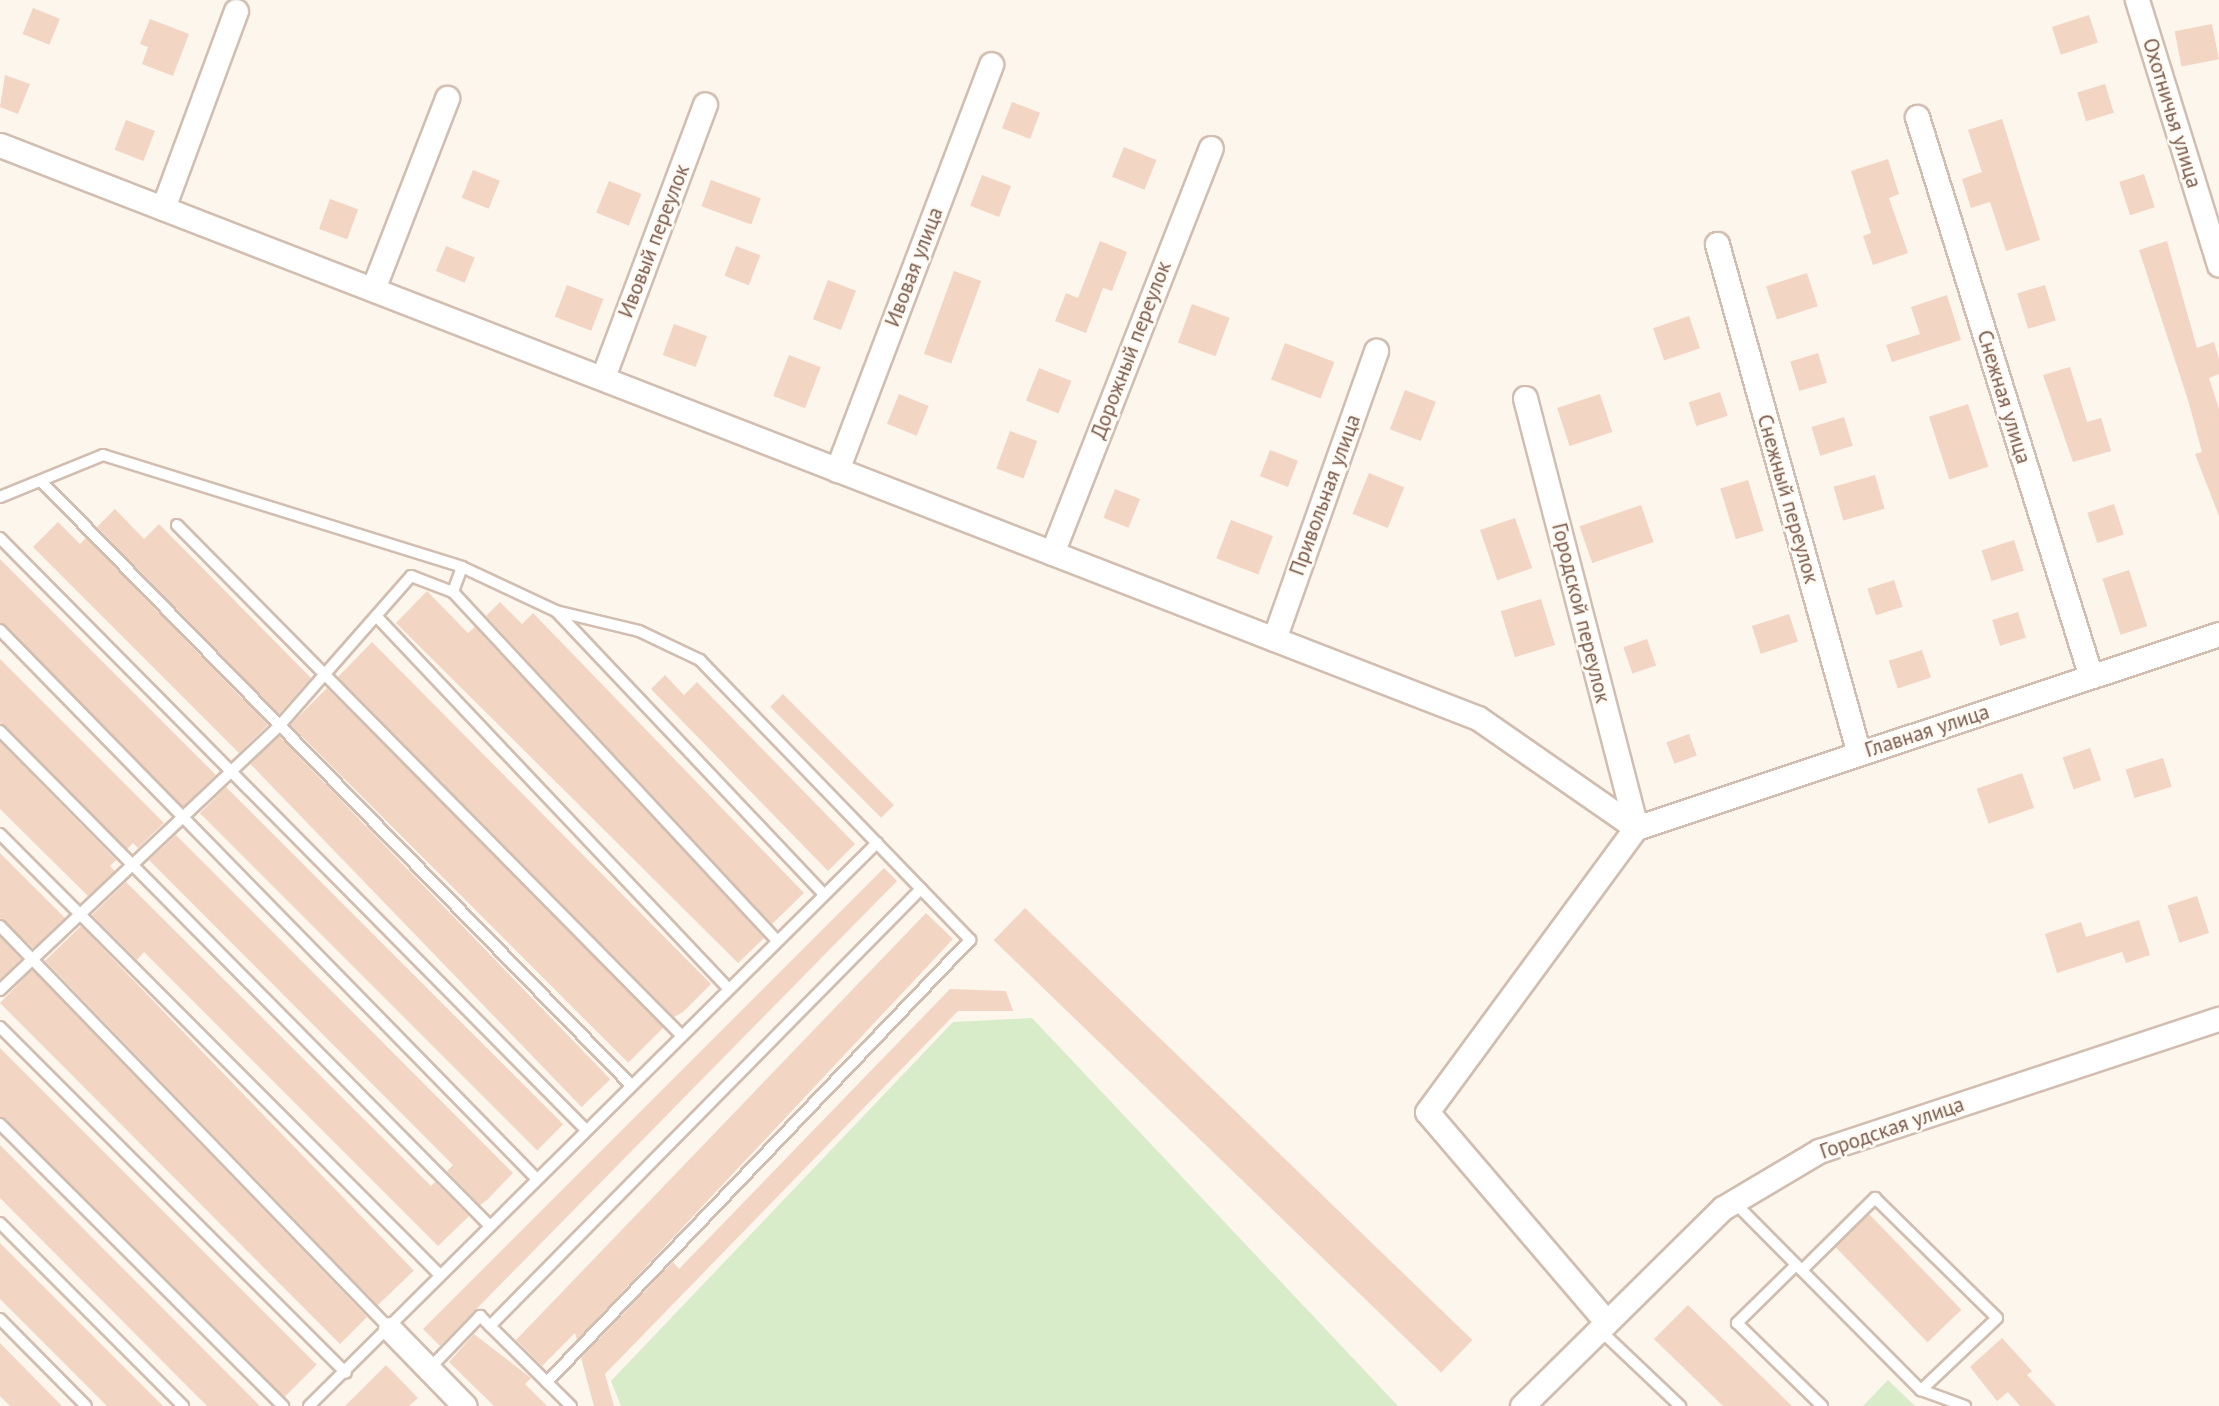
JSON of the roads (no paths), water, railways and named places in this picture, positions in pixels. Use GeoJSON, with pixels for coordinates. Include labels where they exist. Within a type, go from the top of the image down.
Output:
{"type":"FeatureCollection","features":[{"type":"Feature","properties":{"kind":"street","name":"Охотничья улица"},"geometry":{"type":"LineString","coordinates":[[2137,0],[2219,265]]}},
{"type":"Feature","properties":{"kind":"street"},"geometry":{"type":"LineString","coordinates":[[163,208],[236,11]]}},
{"type":"Feature","properties":{"kind":"street","name":"Ивовая улица"},"geometry":{"type":"LineString","coordinates":[[837,470],[991,64]]}},
{"type":"Feature","properties":{"kind":"street"},"geometry":{"type":"LineString","coordinates":[[373,289],[447,98]]}},
{"type":"Feature","properties":{"kind":"street","name":"Ивовый переулок"},"geometry":{"type":"LineString","coordinates":[[603,377],[705,104]]}},
{"type":"Feature","properties":{"kind":"street","name":"Снежная улица"},"geometry":{"type":"LineString","coordinates":[[1917,117],[2091,677]]}},
{"type":"Feature","properties":{"kind":"street"},"geometry":{"type":"LineString","coordinates":[[0,145],[1478,718],[1636,828],[1427,1112],[1600,1323]]}},
{"type":"Feature","properties":{"kind":"street","name":"Дорожный переулок"},"geometry":{"type":"LineString","coordinates":[[1052,553],[1211,148]]}},
{"type":"Feature","properties":{"kind":"street","name":"Снежный переулок"},"geometry":{"type":"LineString","coordinates":[[1717,244],[1859,754]]}},
{"type":"Feature","properties":{"kind":"street","name":"Привольная улица"},"geometry":{"type":"LineString","coordinates":[[1274,639],[1377,351]]}},
{"type":"Feature","properties":{"kind":"street","name":"Городской переулок"},"geometry":{"type":"LineString","coordinates":[[1525,398],[1636,828]]}},
{"type":"Feature","properties":{"kind":"street","name":"Главная улица"},"geometry":{"type":"LineString","coordinates":[[1636,828],[2219,634]]}},
{"type":"Feature","properties":{"kind":"street","name":"Городская улица"},"geometry":{"type":"LineString","coordinates":[[1522,1406],[1600,1323],[1733,1201],[1819,1151],[2219,1018]]}},
{"type":"Feature","properties":{"kind":"street"},"geometry":{"type":"LineString","coordinates":[[390,1329],[465,1406]]}},
{"type":"Feature","properties":{"kind":"lane"},"geometry":{"type":"LineString","coordinates":[[0,496],[43,484],[103,455],[462,567],[556,611],[639,631],[700,660],[970,940],[547,1382]]}},
{"type":"Feature","properties":{"kind":"lane"},"geometry":{"type":"LineString","coordinates":[[43,484],[282,724],[630,1084]]}},
{"type":"Feature","properties":{"kind":"lane"},"geometry":{"type":"LineString","coordinates":[[177,525],[681,1035]]}},
{"type":"Feature","properties":{"kind":"lane"},"geometry":{"type":"LineString","coordinates":[[0,538],[585,1129]]}},
{"type":"Feature","properties":{"kind":"lane"},"geometry":{"type":"LineString","coordinates":[[453,592],[462,567]]}},
{"type":"Feature","properties":{"kind":"lane"},"geometry":{"type":"LineString","coordinates":[[0,990],[31,957],[282,724],[378,618],[411,576],[453,592],[776,941]]}},
{"type":"Feature","properties":{"kind":"lane"},"geometry":{"type":"LineString","coordinates":[[556,611],[824,894]]}},
{"type":"Feature","properties":{"kind":"lane"},"geometry":{"type":"LineString","coordinates":[[378,618],[727,987]]}},
{"type":"Feature","properties":{"kind":"lane"},"geometry":{"type":"LineString","coordinates":[[0,630],[536,1177]]}},
{"type":"Feature","properties":{"kind":"lane"},"geometry":{"type":"LineString","coordinates":[[0,731],[489,1225]]}},
{"type":"Feature","properties":{"kind":"lane"},"geometry":{"type":"LineString","coordinates":[[0,834],[439,1275]]}},
{"type":"Feature","properties":{"kind":"lane"},"geometry":{"type":"LineString","coordinates":[[309,1406],[390,1329],[439,1275],[727,987],[877,843]]}},
{"type":"Feature","properties":{"kind":"lane"},"geometry":{"type":"LineString","coordinates":[[490,1326],[921,889]]}},
{"type":"Feature","properties":{"kind":"lane"},"geometry":{"type":"LineString","coordinates":[[0,926],[390,1329]]}},
{"type":"Feature","properties":{"kind":"lane"},"geometry":{"type":"LineString","coordinates":[[0,1027],[346,1373]]}},
{"type":"Feature","properties":{"kind":"lane"},"geometry":{"type":"LineString","coordinates":[[0,1124],[282,1406]]}},
{"type":"Feature","properties":{"kind":"lane"},"geometry":{"type":"LineString","coordinates":[[1822,1406],[1737,1323],[1875,1198],[1997,1318],[1922,1390]]}},
{"type":"Feature","properties":{"kind":"lane"},"geometry":{"type":"LineString","coordinates":[[1733,1201],[1922,1390],[1965,1406]]}},
{"type":"Feature","properties":{"kind":"lane"},"geometry":{"type":"LineString","coordinates":[[0,1223],[183,1406]]}},
{"type":"Feature","properties":{"kind":"lane"},"geometry":{"type":"LineString","coordinates":[[429,1369],[480,1317],[571,1406]]}},
{"type":"Feature","properties":{"kind":"lane"},"geometry":{"type":"LineString","coordinates":[[0,1319],[86,1406]]}},
{"type":"Feature","properties":{"kind":"lane"},"geometry":{"type":"LineString","coordinates":[[1600,1323],[1680,1406]]}}]}
